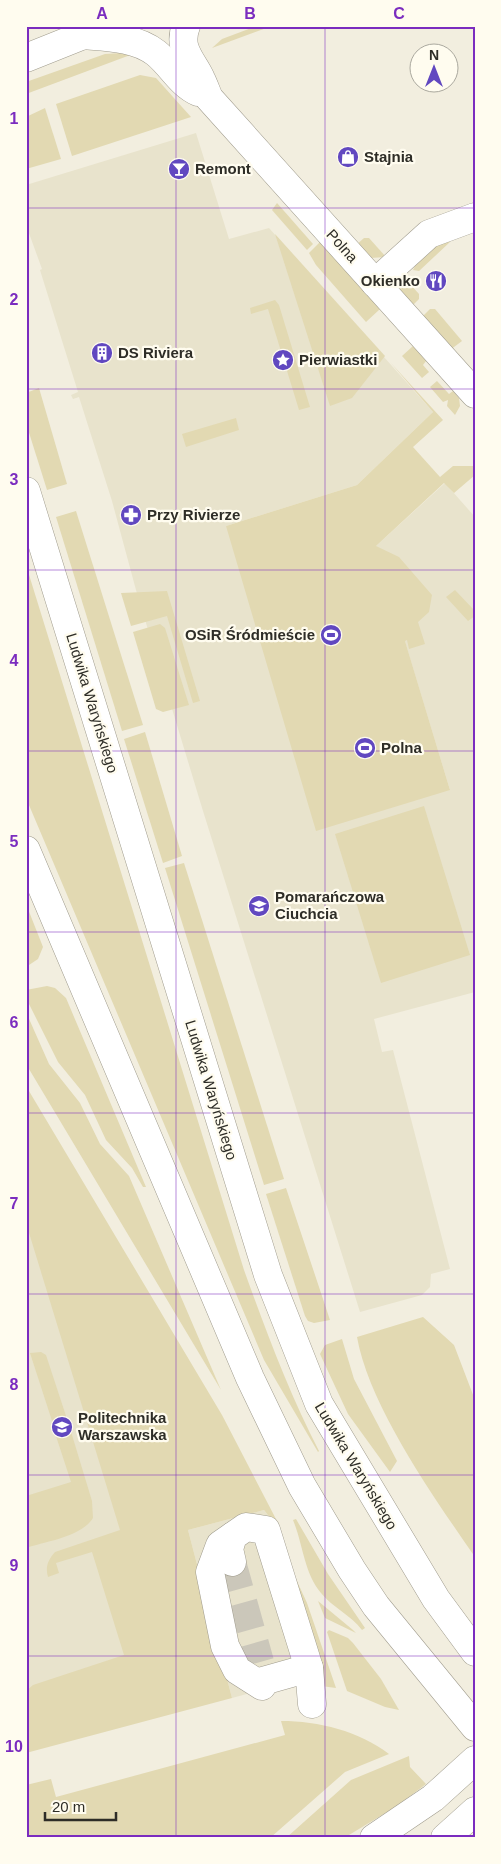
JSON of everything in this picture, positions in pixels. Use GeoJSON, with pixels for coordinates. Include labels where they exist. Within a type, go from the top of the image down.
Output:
{"type":"FeatureCollection","features":[{"type":"Feature","properties":{"kind":"main road","name":"Polna"},"geometry":{"type":"LineString","coordinates":[[186,26],[183,37],[186,52],[191,65],[201,76],[209,98]]}},
{"type":"Feature","properties":{"kind":"main road","name":"Polna"},"geometry":{"type":"LineString","coordinates":[[94,30],[142,44],[156,53],[189,88],[209,98],[475,394]]}},
{"type":"Feature","properties":{"kind":"main road"},"geometry":{"type":"LineString","coordinates":[[26,58],[94,30]]}},
{"type":"Feature","properties":{"kind":"main road"},"geometry":{"type":"LineString","coordinates":[[375,283],[428,234],[475,217]]}},
{"type":"Feature","properties":{"kind":"main road","name":"Ludwika Waryńskiego"},"geometry":{"type":"LineString","coordinates":[[26,492],[268,1275],[292,1340],[318,1404],[436,1599],[475,1652]]}},
{"type":"Feature","properties":{"kind":"main road"},"geometry":{"type":"LineString","coordinates":[[26,850],[250,1378],[302,1486],[352,1570],[376,1606],[475,1727]]}},
{"type":"Feature","properties":{"kind":"main road"},"geometry":{"type":"LineString","coordinates":[[309,1668],[263,1684],[238,1670],[225,1646],[210,1572],[220,1545],[232,1549],[246,1527],[266,1530],[309,1668],[312,1704]]}},
{"type":"Feature","properties":{"kind":"main road"},"geometry":{"type":"LineString","coordinates":[[374,1838],[433,1798],[475,1760]]}},
{"type":"Feature","properties":{"kind":"main road"},"geometry":{"type":"LineString","coordinates":[[445,1838],[475,1810]]}},
{"type":"Feature","properties":{"kind":"shaded area"},"geometry":{"type":"Polygon","coordinates":[[[257,26],[272,26],[212,48],[222,39],[257,26]]]}},
{"type":"Feature","properties":{"kind":"shaded area"},"geometry":{"type":"Polygon","coordinates":[[[105,54],[133,54],[26,94],[26,82],[105,54]]]}},
{"type":"Feature","properties":{"kind":"shaded area"},"geometry":{"type":"Polygon","coordinates":[[[140,75],[156,78],[191,117],[72,156],[56,104],[140,75]]]}},
{"type":"Feature","properties":{"kind":"shaded area"},"geometry":{"type":"Polygon","coordinates":[[[45,108],[61,159],[26,169],[26,117],[45,108]]]}},
{"type":"Feature","properties":{"kind":"shaded area"},"geometry":{"type":"Polygon","coordinates":[[[196,133],[229,239],[269,228],[433,412],[357,485],[226,526],[450,790],[376,546],[445,483],[475,517],[475,992],[374,1019],[382,1052],[393,1050],[450,1269],[431,1274],[430,1287],[422,1295],[360,1312],[203,811],[136,590],[112,501],[79,397],[73,399],[71,395],[78,392],[40,270],[42,269],[26,225],[26,185],[196,133]]]}},
{"type":"Feature","properties":{"kind":"shaded area"},"geometry":{"type":"Polygon","coordinates":[[[277,203],[313,244],[307,250],[272,210],[277,203]]]}},
{"type":"Feature","properties":{"kind":"shaded area"},"geometry":{"type":"Polygon","coordinates":[[[275,234],[385,356],[352,398],[330,406],[275,234]]]}},
{"type":"Feature","properties":{"kind":"shaded area"},"geometry":{"type":"Polygon","coordinates":[[[448,236],[450,242],[419,271],[413,270],[415,266],[413,264],[448,236]]]}},
{"type":"Feature","properties":{"kind":"shaded area"},"geometry":{"type":"Polygon","coordinates":[[[364,238],[369,238],[386,257],[370,258],[355,246],[364,238]]]}},
{"type":"Feature","properties":{"kind":"shaded area"},"geometry":{"type":"Polygon","coordinates":[[[320,242],[380,309],[366,322],[316,265],[309,253],[320,242]]]}},
{"type":"Feature","properties":{"kind":"shaded area"},"geometry":{"type":"Polygon","coordinates":[[[401,274],[419,294],[419,299],[410,308],[399,288],[398,284],[401,274]]]}},
{"type":"Feature","properties":{"kind":"shaded area"},"geometry":{"type":"Polygon","coordinates":[[[275,300],[279,305],[310,407],[299,410],[268,309],[251,314],[250,308],[275,300]]]}},
{"type":"Feature","properties":{"kind":"shaded area"},"geometry":{"type":"Polygon","coordinates":[[[430,309],[435,309],[462,341],[450,350],[420,319],[430,309]]]}},
{"type":"Feature","properties":{"kind":"shaded area"},"geometry":{"type":"Polygon","coordinates":[[[413,346],[426,361],[423,365],[429,372],[422,378],[402,356],[413,346]]]}},
{"type":"Feature","properties":{"kind":"shaded area","name":"OSiR Śródmieście"},"geometry":{"type":"Polygon","coordinates":[[[390,362],[443,420],[413,447],[440,477],[453,466],[475,466],[475,475],[454,493],[444,483],[376,546],[399,557],[432,595],[429,612],[418,622],[425,644],[409,649],[407,640],[405,641],[450,790],[316,831],[226,526],[357,485],[433,412],[390,362]]]}},
{"type":"Feature","properties":{"kind":"shaded area"},"geometry":{"type":"Polygon","coordinates":[[[437,381],[449,394],[453,391],[459,398],[460,406],[455,415],[447,406],[448,400],[443,402],[430,387],[437,381]]]}},
{"type":"Feature","properties":{"kind":"shaded area"},"geometry":{"type":"Polygon","coordinates":[[[39,388],[67,484],[47,490],[26,423],[26,393],[39,388]]]}},
{"type":"Feature","properties":{"kind":"shaded area"},"geometry":{"type":"Polygon","coordinates":[[[236,418],[239,430],[186,447],[182,434],[236,418]]]}},
{"type":"Feature","properties":{"kind":"shaded area"},"geometry":{"type":"Polygon","coordinates":[[[76,511],[143,725],[122,731],[56,517],[76,511]]]}},
{"type":"Feature","properties":{"kind":"shaded area"},"geometry":{"type":"Polygon","coordinates":[[[26,565],[244,1270],[278,1362],[318,1452],[264,1360],[26,798],[26,565]]]}},
{"type":"Feature","properties":{"kind":"shaded area"},"geometry":{"type":"Polygon","coordinates":[[[455,590],[475,611],[475,616],[468,621],[446,597],[455,590]]]}},
{"type":"Feature","properties":{"kind":"shaded area"},"geometry":{"type":"Polygon","coordinates":[[[167,591],[200,701],[193,703],[167,616],[131,626],[121,593],[167,591]]]}},
{"type":"Feature","properties":{"kind":"shaded area"},"geometry":{"type":"Polygon","coordinates":[[[160,624],[165,628],[189,705],[163,712],[156,709],[133,632],[160,624]]]}},
{"type":"Feature","properties":{"kind":"shaded area"},"geometry":{"type":"Polygon","coordinates":[[[145,732],[182,856],[163,863],[124,739],[145,732]]]}},
{"type":"Feature","properties":{"kind":"shaded area"},"geometry":{"type":"Polygon","coordinates":[[[424,806],[470,955],[381,983],[335,834],[424,806]]]}},
{"type":"Feature","properties":{"kind":"shaded area"},"geometry":{"type":"Polygon","coordinates":[[[184,863],[284,1179],[264,1185],[165,868],[184,863]]]}},
{"type":"Feature","properties":{"kind":"shaded area"},"geometry":{"type":"Polygon","coordinates":[[[26,904],[43,947],[38,959],[26,967],[26,904]]]}},
{"type":"Feature","properties":{"kind":"shaded area"},"geometry":{"type":"Polygon","coordinates":[[[47,986],[55,988],[66,998],[146,1187],[143,1187],[132,1168],[106,1140],[85,1095],[58,1062],[26,998],[26,990],[47,986]]]}},
{"type":"Feature","properties":{"kind":"shaded area"},"geometry":{"type":"Polygon","coordinates":[[[26,1012],[49,1064],[80,1103],[100,1144],[129,1176],[221,1390],[26,1064],[26,1012]]]}},
{"type":"Feature","properties":{"kind":"shaded area"},"geometry":{"type":"Polygon","coordinates":[[[26,1086],[222,1415],[278,1523],[291,1568],[307,1603],[336,1688],[321,1686],[278,1528],[264,1510],[188,1530],[232,1698],[26,1753],[26,1691],[33,1685],[124,1655],[92,1552],[56,1563],[59,1573],[48,1577],[47,1573],[48,1564],[55,1552],[120,1530],[26,1223],[26,1086]]]}},
{"type":"Feature","properties":{"kind":"shaded area"},"geometry":{"type":"Polygon","coordinates":[[[286,1188],[330,1320],[314,1323],[308,1321],[305,1316],[266,1194],[286,1188]]]}},
{"type":"Feature","properties":{"kind":"shaded area","name":"Politechnika Warszawska"},"geometry":{"type":"Polygon","coordinates":[[[26,1195],[170,1659],[26,1704],[26,1195]]]}},
{"type":"Feature","properties":{"kind":"shaded area"},"geometry":{"type":"Polygon","coordinates":[[[423,1317],[454,1345],[475,1400],[475,1557],[423,1480],[389,1422],[364,1364],[357,1337],[423,1317]]]}},
{"type":"Feature","properties":{"kind":"shaded area"},"geometry":{"type":"Polygon","coordinates":[[[342,1339],[354,1379],[397,1461],[390,1472],[348,1414],[320,1354],[325,1345],[342,1339]]]}},
{"type":"Feature","properties":{"kind":"shaded area"},"geometry":{"type":"Polygon","coordinates":[[[41,1352],[46,1355],[67,1419],[53,1424],[30,1353],[41,1352]]]}},
{"type":"Feature","properties":{"kind":"shaded area"},"geometry":{"type":"Polygon","coordinates":[[[69,1425],[92,1501],[93,1518],[88,1524],[72,1534],[26,1548],[26,1496],[71,1482],[54,1430],[69,1425]]]}},
{"type":"Feature","properties":{"kind":"shaded area"},"geometry":{"type":"Polygon","coordinates":[[[264,1510],[278,1528],[320,1674],[232,1698],[188,1530],[264,1510]]]}},
{"type":"Feature","properties":{"kind":"shaded area"},"geometry":{"type":"Polygon","coordinates":[[[296,1519],[328,1574],[365,1628],[362,1630],[353,1620],[331,1603],[315,1585],[307,1567],[293,1520],[296,1519]]]}},
{"type":"Feature","properties":{"kind":"shaded area"},"geometry":{"type":"Polygon","coordinates":[[[318,1601],[353,1630],[356,1633],[325,1618],[318,1601]]]}},
{"type":"Feature","properties":{"kind":"shaded area"},"geometry":{"type":"Polygon","coordinates":[[[329,1630],[348,1638],[353,1643],[381,1679],[399,1710],[385,1707],[347,1691],[327,1632],[329,1630]]]}},
{"type":"Feature","properties":{"kind":"shaded area"},"geometry":{"type":"Polygon","coordinates":[[[281,1721],[324,1725],[352,1733],[389,1754],[345,1772],[270,1838],[26,1838],[26,1785],[51,1779],[56,1797],[285,1735],[281,1721]]]}},
{"type":"Feature","properties":{"kind":"shaded area"},"geometry":{"type":"Polygon","coordinates":[[[409,1756],[410,1767],[426,1784],[397,1806],[344,1838],[286,1838],[351,1780],[409,1756]]]}},
{"type":"Feature","properties":{"kind":"tunnel"},"geometry":{"type":"LineString","coordinates":[[232,1562],[260,1662]]}},
{"type":"Feature","properties":{"kind":"place","name":"Stajnia"},"geometry":{"type":"Point","coordinates":[348,157]}},
{"type":"Feature","properties":{"kind":"place","name":"Remont"},"geometry":{"type":"Point","coordinates":[179,169]}},
{"type":"Feature","properties":{"kind":"place","name":"Okienko"},"geometry":{"type":"Point","coordinates":[436,281]}},
{"type":"Feature","properties":{"kind":"place","name":"DS Riviera"},"geometry":{"type":"Point","coordinates":[102,353]}},
{"type":"Feature","properties":{"kind":"place","name":"Pierwiastki"},"geometry":{"type":"Point","coordinates":[283,360]}},
{"type":"Feature","properties":{"kind":"place","name":"Przy Rivierze"},"geometry":{"type":"Point","coordinates":[131,515]}},
{"type":"Feature","properties":{"kind":"place","name":"OSiR Śródmieście"},"geometry":{"type":"Point","coordinates":[331,635]}},
{"type":"Feature","properties":{"kind":"place","name":"Polna"},"geometry":{"type":"Point","coordinates":[365,748]}},
{"type":"Feature","properties":{"kind":"place","name":"Pomarańczowa Ciuchcia"},"geometry":{"type":"Point","coordinates":[259,906]}},
{"type":"Feature","properties":{"kind":"place","name":"Politechnika Warszawska"},"geometry":{"type":"Point","coordinates":[62,1427]}}]}
